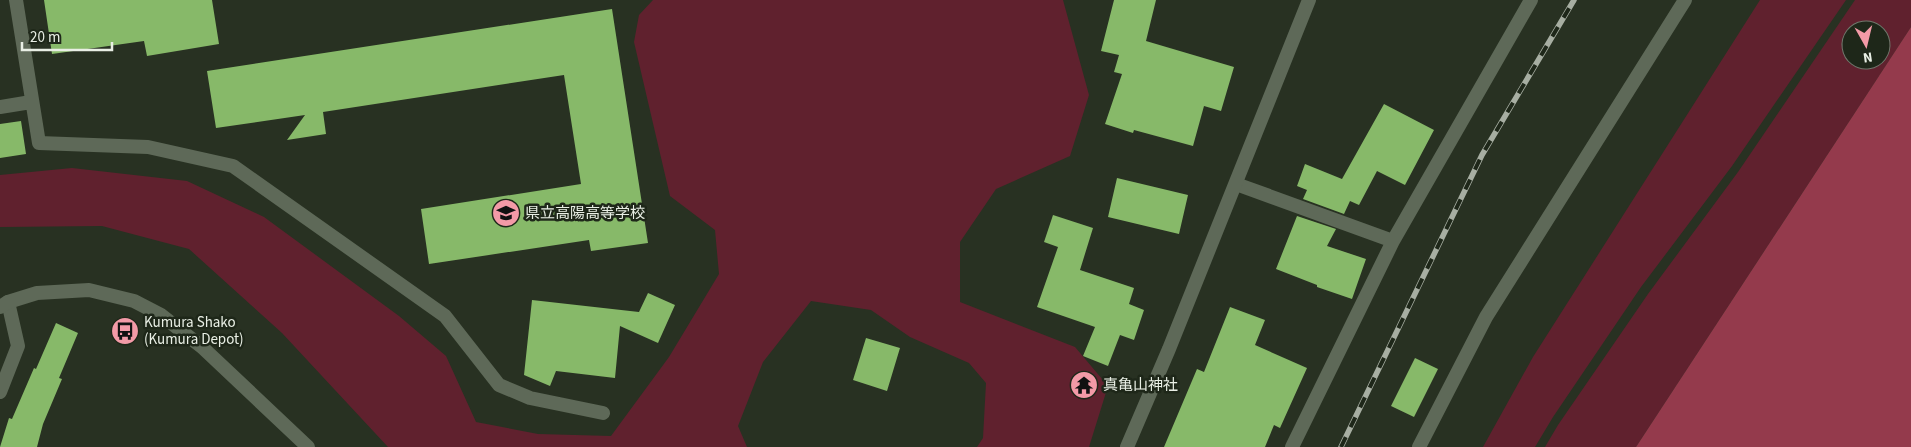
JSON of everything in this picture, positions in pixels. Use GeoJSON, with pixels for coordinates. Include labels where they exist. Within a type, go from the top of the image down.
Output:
{"type":"FeatureCollection","features":[{"type":"Feature","properties":{"kind":"street"},"geometry":{"type":"LineString","coordinates":[[16,0],[39,143],[148,147],[233,166],[445,316],[499,385],[530,398],[603,413]]}},
{"type":"Feature","properties":{"kind":"street"},"geometry":{"type":"LineString","coordinates":[[1127,447],[1310,0]]}},
{"type":"Feature","properties":{"kind":"street"},"geometry":{"type":"LineString","coordinates":[[1292,447],[1393,241],[1530,0]]}},
{"type":"Feature","properties":{"kind":"street"},"geometry":{"type":"LineString","coordinates":[[1419,447],[1486,318],[1685,0]]}},
{"type":"Feature","properties":{"kind":"street"},"geometry":{"type":"LineString","coordinates":[[0,107],[31,102]]}},
{"type":"Feature","properties":{"kind":"street"},"geometry":{"type":"LineString","coordinates":[[1236,184],[1393,241]]}},
{"type":"Feature","properties":{"kind":"street"},"geometry":{"type":"LineString","coordinates":[[0,392],[18,346],[4,305],[37,293],[89,290],[134,301],[161,315],[202,347],[308,447]]}},
{"type":"Feature","properties":{"kind":"shaded area"},"geometry":{"type":"Polygon","coordinates":[[[653,0],[1063,0],[1089,95],[1070,156],[996,189],[960,242],[960,302],[1075,347],[1108,386],[1089,447],[977,447],[983,438],[986,383],[969,363],[910,337],[871,310],[811,301],[763,362],[738,426],[747,447],[388,447],[282,333],[189,249],[102,226],[0,227],[0,175],[72,168],[187,181],[264,217],[399,316],[446,356],[476,422],[538,434],[611,436],[669,357],[719,274],[715,230],[670,196],[634,42],[639,15],[653,0]]]}},
{"type":"Feature","properties":{"kind":"shaded area"},"geometry":{"type":"Polygon","coordinates":[[[1760,0],[1846,0],[1732,166],[1641,287],[1553,417],[1535,447],[1483,447],[1533,357],[1760,0]]]}},
{"type":"Feature","properties":{"kind":"shaded area"},"geometry":{"type":"Polygon","coordinates":[[[1855,0],[1911,0],[1911,27],[1891,58],[1891,20],[1841,20],[1855,0]]]}},
{"type":"Feature","properties":{"kind":"shaded area"},"geometry":{"type":"Polygon","coordinates":[[[1841,21],[1841,70],[1883,70],[1636,447],[1545,447],[1558,425],[1648,294],[1738,172],[1841,21]]]}},
{"type":"Feature","properties":{"kind":"shaded area"},"geometry":{"type":"Polygon","coordinates":[[[1911,27],[1911,447],[1636,447],[1883,70],[1891,70],[1891,58],[1911,27]]]}},
{"type":"Feature","properties":{"kind":"building"},"geometry":{"type":"Polygon","coordinates":[[[44,0],[212,0],[219,44],[147,56],[144,41],[52,54],[44,0]]]}},
{"type":"Feature","properties":{"kind":"building"},"geometry":{"type":"Polygon","coordinates":[[[1114,0],[1156,0],[1146,41],[1234,67],[1221,111],[1204,106],[1193,146],[1134,130],[1133,133],[1105,124],[1122,74],[1114,72],[1119,55],[1101,51],[1114,0]]]}},
{"type":"Feature","properties":{"kind":"building"},"geometry":{"type":"Polygon","coordinates":[[[612,9],[648,243],[591,251],[589,240],[429,264],[421,209],[581,184],[564,75],[323,112],[326,134],[287,140],[305,115],[216,128],[207,71],[612,9]]]}},
{"type":"Feature","properties":{"kind":"building"},"geometry":{"type":"Polygon","coordinates":[[[1384,104],[1434,130],[1405,185],[1377,171],[1359,205],[1350,201],[1344,214],[1303,199],[1307,190],[1297,186],[1305,164],[1342,179],[1384,104]]]}},
{"type":"Feature","properties":{"kind":"building"},"geometry":{"type":"Polygon","coordinates":[[[21,121],[26,154],[0,158],[0,124],[21,121]]]}},
{"type":"Feature","properties":{"kind":"building"},"geometry":{"type":"Polygon","coordinates":[[[1117,178],[1188,195],[1179,234],[1108,217],[1117,178]]]}},
{"type":"Feature","properties":{"kind":"building"},"geometry":{"type":"Polygon","coordinates":[[[1053,215],[1093,228],[1080,270],[1134,288],[1129,304],[1144,310],[1134,340],[1120,335],[1108,366],[1083,356],[1095,327],[1037,307],[1058,247],[1044,242],[1053,215]]]}},
{"type":"Feature","properties":{"kind":"building"},"geometry":{"type":"Polygon","coordinates":[[[1297,216],[1336,229],[1327,246],[1366,259],[1352,299],[1317,287],[1317,285],[1276,269],[1297,216]]]}},
{"type":"Feature","properties":{"kind":"building"},"geometry":{"type":"Polygon","coordinates":[[[648,293],[675,305],[658,343],[620,326],[615,378],[556,371],[550,386],[524,375],[532,300],[639,312],[648,293]]]}},
{"type":"Feature","properties":{"kind":"building"},"geometry":{"type":"Polygon","coordinates":[[[1230,307],[1265,320],[1255,345],[1307,368],[1280,428],[1274,425],[1265,447],[1164,447],[1197,369],[1204,372],[1230,307]]]}},
{"type":"Feature","properties":{"kind":"building"},"geometry":{"type":"Polygon","coordinates":[[[56,323],[78,333],[59,378],[62,379],[43,424],[37,447],[0,447],[9,418],[12,419],[56,323]]]}},
{"type":"Feature","properties":{"kind":"building"},"geometry":{"type":"Polygon","coordinates":[[[866,338],[900,348],[887,391],[853,380],[866,338]]]}},
{"type":"Feature","properties":{"kind":"building"},"geometry":{"type":"Polygon","coordinates":[[[1415,358],[1438,369],[1414,417],[1391,406],[1415,358]]]}},
{"type":"Feature","properties":{"kind":"railway"},"geometry":{"type":"LineString","coordinates":[[1341,447],[1482,155],[1574,0]]}},
{"type":"Feature","properties":{"kind":"place","name":"県立高陽高等学校"},"geometry":{"type":"Point","coordinates":[506,213]}},
{"type":"Feature","properties":{"kind":"place","name":"Kumura Shako (Kumura Depot)"},"geometry":{"type":"Point","coordinates":[125,331]}},
{"type":"Feature","properties":{"kind":"place","name":"真亀山神社"},"geometry":{"type":"Point","coordinates":[1084,385]}}]}
